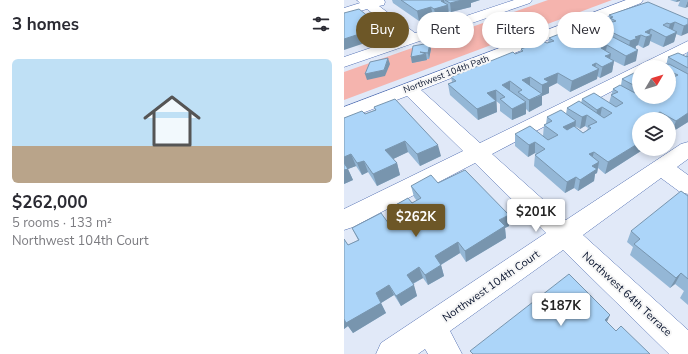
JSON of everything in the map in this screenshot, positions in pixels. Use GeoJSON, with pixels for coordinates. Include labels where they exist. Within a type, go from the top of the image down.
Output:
{"type":"FeatureCollection","features":[{"type":"Feature","properties":{"kind":"street"},"geometry":{"type":"LineString","coordinates":[[344,12],[366,2],[386,0]]}},
{"type":"Feature","properties":{"kind":"street"},"geometry":{"type":"LineString","coordinates":[[344,62],[526,0]]}},
{"type":"Feature","properties":{"kind":"street"},"geometry":{"type":"LineString","coordinates":[[637,0],[652,6]]}},
{"type":"Feature","properties":{"kind":"street","name":"Northwest 104th Path"},"geometry":{"type":"LineString","coordinates":[[344,114],[637,0]]}},
{"type":"Feature","properties":{"kind":"street"},"geometry":{"type":"LineString","coordinates":[[366,2],[414,38]]}},
{"type":"Feature","properties":{"kind":"street"},"geometry":{"type":"LineString","coordinates":[[661,60],[688,46]]}},
{"type":"Feature","properties":{"kind":"street"},"geometry":{"type":"LineString","coordinates":[[344,220],[632,75]]}},
{"type":"Feature","properties":{"kind":"street","name":"Northwest 64th Terrace"},"geometry":{"type":"LineString","coordinates":[[409,88],[688,351]]}},
{"type":"Feature","properties":{"kind":"street","name":"Northwest 104th Court"},"geometry":{"type":"LineString","coordinates":[[392,354],[688,150]]}},
{"type":"Feature","properties":{"kind":"street"},"geometry":{"type":"LineString","coordinates":[[662,168],[688,186]]}},
{"type":"Feature","properties":{"kind":"street"},"geometry":{"type":"LineString","coordinates":[[430,328],[446,354]]}},
{"type":"Feature","properties":{"kind":"shaded area"},"geometry":{"type":"Polygon","coordinates":[[[548,0],[612,0],[580,12],[557,12],[557,21],[549,24],[549,12],[514,12],[548,0]]]}},
{"type":"Feature","properties":{"kind":"shaded area"},"geometry":{"type":"Polygon","coordinates":[[[482,23],[482,48],[483,48],[344,100],[344,72],[417,46],[417,48],[474,48],[474,26],[482,23]]]}},
{"type":"Feature","properties":{"kind":"building"},"geometry":{"type":"Polygon","coordinates":[[[401,0],[443,0],[441,1],[448,5],[434,9],[431,7],[417,11],[401,0]]]}},
{"type":"Feature","properties":{"kind":"building"},"geometry":{"type":"Polygon","coordinates":[[[445,0],[462,0],[450,3],[445,0]]]}},
{"type":"Feature","properties":{"kind":"building"},"geometry":{"type":"Polygon","coordinates":[[[648,2],[688,19],[688,24],[684,26],[675,22],[670,24],[667,23],[663,25],[677,32],[666,37],[651,29],[645,32],[652,35],[646,37],[641,35],[630,41],[614,33],[614,22],[616,21],[614,20],[614,13],[648,2]]]}},
{"type":"Feature","properties":{"kind":"building"},"geometry":{"type":"Polygon","coordinates":[[[359,9],[363,12],[356,12],[356,35],[344,39],[344,13],[359,9]]]}},
{"type":"Feature","properties":{"kind":"building"},"geometry":{"type":"Polygon","coordinates":[[[557,35],[557,48],[601,48],[611,54],[605,56],[614,61],[602,67],[596,63],[592,65],[599,69],[572,81],[558,73],[544,79],[549,82],[542,85],[530,77],[522,80],[542,94],[529,100],[518,92],[522,90],[510,81],[502,85],[526,102],[512,109],[500,99],[505,97],[496,90],[487,93],[496,101],[477,109],[448,84],[456,81],[451,77],[513,52],[515,54],[523,51],[521,49],[524,48],[549,48],[549,42],[554,41],[549,38],[557,35]]]}},
{"type":"Feature","properties":{"kind":"building"},"geometry":{"type":"Polygon","coordinates":[[[614,38],[638,50],[626,56],[612,48],[614,48],[614,38]]]}},
{"type":"Feature","properties":{"kind":"building"},"geometry":{"type":"Polygon","coordinates":[[[417,45],[417,48],[429,48],[428,53],[420,52],[426,54],[411,57],[413,46],[417,45]]]}},
{"type":"Feature","properties":{"kind":"building"},"geometry":{"type":"Polygon","coordinates":[[[678,53],[687,57],[688,56],[688,68],[676,60],[668,57],[678,53]]]}},
{"type":"Feature","properties":{"kind":"building"},"geometry":{"type":"Polygon","coordinates":[[[388,58],[384,70],[365,74],[370,62],[388,58]]]}},
{"type":"Feature","properties":{"kind":"building"},"geometry":{"type":"Polygon","coordinates":[[[676,68],[688,74],[688,113],[676,121],[676,112],[632,112],[632,147],[608,162],[594,152],[589,154],[599,162],[592,166],[597,169],[580,180],[576,177],[567,182],[535,155],[545,149],[535,142],[529,145],[515,134],[530,126],[548,140],[558,135],[544,125],[552,121],[547,117],[561,110],[576,121],[563,127],[567,130],[574,126],[583,133],[591,128],[588,126],[597,122],[587,115],[582,117],[567,108],[579,101],[604,118],[612,113],[602,107],[597,110],[582,99],[594,93],[616,107],[623,103],[611,95],[618,92],[613,89],[620,85],[632,91],[632,104],[676,104],[676,76],[678,75],[676,74],[676,68]]]}},
{"type":"Feature","properties":{"kind":"building"},"geometry":{"type":"Polygon","coordinates":[[[632,74],[632,84],[622,79],[632,74]]]}},
{"type":"Feature","properties":{"kind":"building"},"geometry":{"type":"Polygon","coordinates":[[[395,99],[438,145],[417,154],[405,141],[385,150],[397,163],[373,174],[364,161],[357,163],[351,154],[344,157],[344,118],[362,111],[365,114],[376,110],[374,107],[395,99]]]}},
{"type":"Feature","properties":{"kind":"building"},"geometry":{"type":"Polygon","coordinates":[[[344,163],[348,169],[344,170],[344,163]]]}},
{"type":"Feature","properties":{"kind":"building"},"geometry":{"type":"Polygon","coordinates":[[[465,170],[509,215],[499,220],[505,226],[465,251],[458,242],[435,256],[441,265],[425,275],[419,267],[407,275],[414,285],[396,296],[389,285],[376,293],[381,303],[346,323],[344,319],[344,239],[348,245],[359,240],[352,228],[381,213],[389,224],[400,218],[392,207],[408,198],[412,203],[421,198],[411,186],[431,175],[438,183],[465,170]]]}},
{"type":"Feature","properties":{"kind":"building"},"geometry":{"type":"Polygon","coordinates":[[[681,191],[688,196],[688,279],[681,273],[676,278],[634,244],[640,239],[631,231],[681,191]]]}},
{"type":"Feature","properties":{"kind":"building"},"geometry":{"type":"Polygon","coordinates":[[[569,274],[610,315],[605,320],[616,331],[621,326],[650,354],[473,354],[470,351],[569,274]]]}}]}
